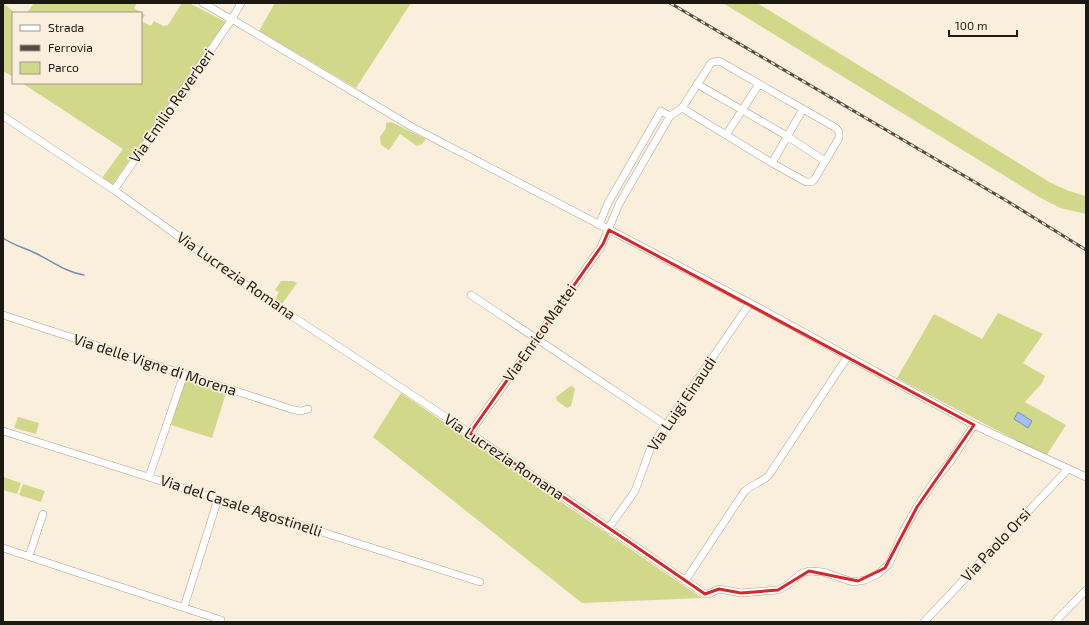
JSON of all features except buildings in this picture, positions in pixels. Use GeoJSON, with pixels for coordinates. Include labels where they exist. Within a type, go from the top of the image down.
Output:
{"type":"FeatureCollection","features":[{"type":"Feature","properties":{"kind":"street"},"geometry":{"type":"LineString","coordinates":[[204,3],[412,127],[609,231],[750,303],[974,425],[1086,477]]}},
{"type":"Feature","properties":{"kind":"street","name":"Via Emilio Reverberi"},"geometry":{"type":"LineString","coordinates":[[114,190],[232,20],[241,3]]}},
{"type":"Feature","properties":{"kind":"street"},"geometry":{"type":"LineString","coordinates":[[599,225],[608,203],[661,111],[670,116],[682,108],[710,64],[717,61],[722,62],[836,128],[839,132],[839,137],[814,180],[808,183],[772,163],[682,108]]}},
{"type":"Feature","properties":{"kind":"street"},"geometry":{"type":"LineString","coordinates":[[697,84],[787,136],[825,161]]}},
{"type":"Feature","properties":{"kind":"street"},"geometry":{"type":"LineString","coordinates":[[726,135],[759,84]]}},
{"type":"Feature","properties":{"kind":"street"},"geometry":{"type":"LineString","coordinates":[[772,163],[803,109]]}},
{"type":"Feature","properties":{"kind":"street","name":"Via Lucrezia Romana"},"geometry":{"type":"LineString","coordinates":[[3,116],[114,190],[260,295],[470,433],[608,529],[706,594],[719,589],[738,593],[778,590],[788,585],[802,573],[809,570],[825,573],[853,582],[871,578],[889,564],[904,530],[917,507],[935,480],[950,462],[974,425]]}},
{"type":"Feature","properties":{"kind":"street","name":"Via Enrico Mattei"},"geometry":{"type":"LineString","coordinates":[[470,433],[601,247],[609,231],[619,204],[670,116]]}},
{"type":"Feature","properties":{"kind":"street"},"geometry":{"type":"LineString","coordinates":[[471,295],[666,425]]}},
{"type":"Feature","properties":{"kind":"street","name":"Via Luigi Einaudi"},"geometry":{"type":"LineString","coordinates":[[608,529],[633,494],[648,452],[750,303]]}},
{"type":"Feature","properties":{"kind":"street","name":"Via delle Vigne di Morena"},"geometry":{"type":"LineString","coordinates":[[3,315],[296,410],[301,411],[308,409]]}},
{"type":"Feature","properties":{"kind":"street"},"geometry":{"type":"LineString","coordinates":[[685,581],[744,492],[749,487],[762,481],[768,475],[848,356]]}},
{"type":"Feature","properties":{"kind":"street"},"geometry":{"type":"LineString","coordinates":[[149,477],[184,374]]}},
{"type":"Feature","properties":{"kind":"street","name":"Via del Casale Agostinelli"},"geometry":{"type":"LineString","coordinates":[[3,431],[480,582]]}},
{"type":"Feature","properties":{"kind":"street","name":"Via Paolo Orsi"},"geometry":{"type":"LineString","coordinates":[[924,622],[1068,469]]}},
{"type":"Feature","properties":{"kind":"street"},"geometry":{"type":"LineString","coordinates":[[184,607],[218,499]]}},
{"type":"Feature","properties":{"kind":"street"},"geometry":{"type":"LineString","coordinates":[[29,556],[43,514]]}},
{"type":"Feature","properties":{"kind":"street"},"geometry":{"type":"LineString","coordinates":[[3,548],[221,620]]}},
{"type":"Feature","properties":{"kind":"street"},"geometry":{"type":"LineString","coordinates":[[1055,622],[1086,590]]}},
{"type":"Feature","properties":{"kind":"highlighted area"},"geometry":{"type":"Polygon","coordinates":[[[609,230],[974,425],[917,507],[885,568],[858,581],[809,571],[778,590],[741,593],[719,589],[705,594],[470,433],[603,244],[609,230]]]}},
{"type":"Feature","properties":{"kind":"green space"},"geometry":{"type":"Polygon","coordinates":[[[3,3],[14,12],[12,12],[12,76],[3,71],[3,3]]]}},
{"type":"Feature","properties":{"kind":"green space"},"geometry":{"type":"Polygon","coordinates":[[[34,3],[137,3],[134,8],[140,12],[28,12],[34,3]]]}},
{"type":"Feature","properties":{"kind":"green space"},"geometry":{"type":"Polygon","coordinates":[[[182,3],[189,3],[226,22],[112,185],[102,178],[123,149],[24,84],[142,84],[142,22],[151,26],[154,21],[163,26],[168,25],[182,3]]]}},
{"type":"Feature","properties":{"kind":"green space"},"geometry":{"type":"Polygon","coordinates":[[[275,3],[411,3],[356,88],[259,31],[275,3]]]}},
{"type":"Feature","properties":{"kind":"green space"},"geometry":{"type":"Polygon","coordinates":[[[723,3],[757,3],[1051,183],[1069,191],[1086,196],[1086,214],[1060,208],[1039,197],[723,3]]]}},
{"type":"Feature","properties":{"kind":"green space"},"geometry":{"type":"Polygon","coordinates":[[[391,122],[426,139],[422,144],[417,146],[400,134],[389,150],[381,145],[380,137],[386,128],[386,123],[391,122]]]}},
{"type":"Feature","properties":{"kind":"green space"},"geometry":{"type":"Polygon","coordinates":[[[281,281],[293,281],[297,283],[282,304],[276,300],[279,292],[275,290],[281,281]]]}},
{"type":"Feature","properties":{"kind":"green space"},"geometry":{"type":"Polygon","coordinates":[[[998,313],[1043,334],[1023,363],[1045,376],[1042,383],[1025,402],[1066,425],[1046,456],[897,378],[934,314],[982,339],[998,313]]]}},
{"type":"Feature","properties":{"kind":"green space"},"geometry":{"type":"Polygon","coordinates":[[[186,377],[227,390],[212,438],[171,425],[186,377]]]}},
{"type":"Feature","properties":{"kind":"green space"},"geometry":{"type":"Polygon","coordinates":[[[572,386],[575,389],[571,406],[567,408],[557,401],[556,397],[572,386]]]}},
{"type":"Feature","properties":{"kind":"green space"},"geometry":{"type":"Polygon","coordinates":[[[401,393],[702,598],[582,603],[373,437],[401,393]]]}},
{"type":"Feature","properties":{"kind":"green space"},"geometry":{"type":"Polygon","coordinates":[[[18,417],[39,423],[36,434],[14,428],[18,417]]]}},
{"type":"Feature","properties":{"kind":"green space"},"geometry":{"type":"Polygon","coordinates":[[[3,477],[21,483],[17,494],[3,490],[3,477]]]}},
{"type":"Feature","properties":{"kind":"green space"},"geometry":{"type":"Polygon","coordinates":[[[23,484],[45,491],[41,502],[19,495],[23,484]]]}},
{"type":"Feature","properties":{"kind":"water"},"geometry":{"type":"Polygon","coordinates":[[[1018,412],[1032,421],[1028,428],[1014,419],[1018,412]]]}},
{"type":"Feature","properties":{"kind":"waterway"},"geometry":{"type":"LineString","coordinates":[[3,238],[65,269],[84,275]]}},
{"type":"Feature","properties":{"kind":"railway"},"geometry":{"type":"LineString","coordinates":[[670,3],[1007,201],[1086,250]]}}]}
